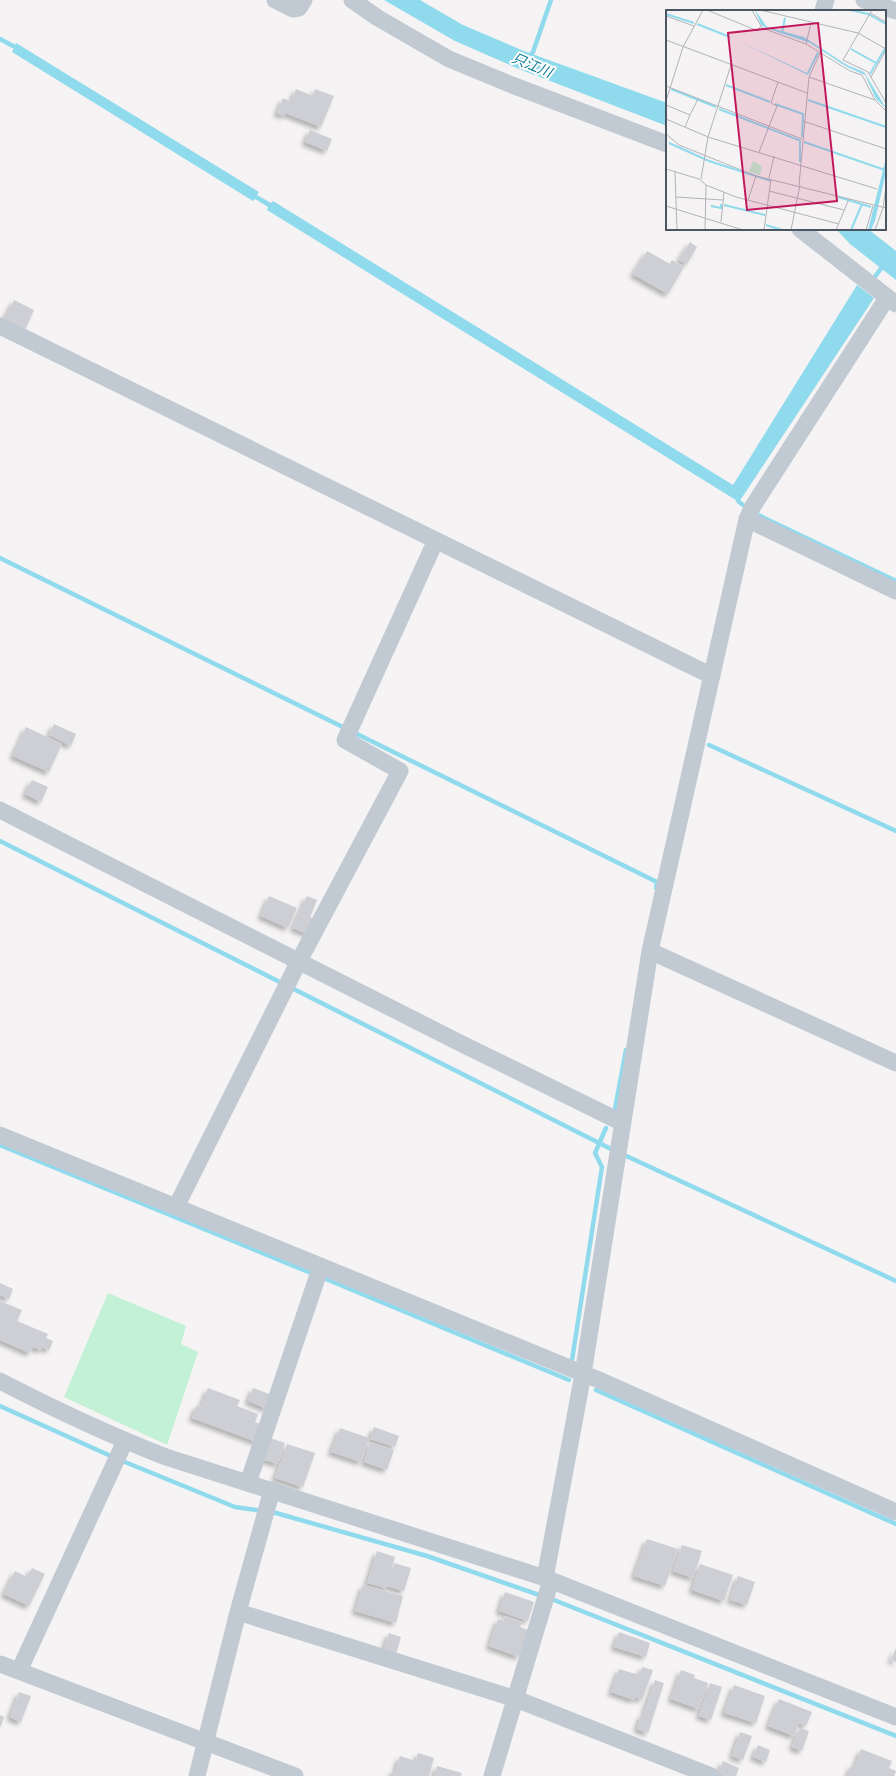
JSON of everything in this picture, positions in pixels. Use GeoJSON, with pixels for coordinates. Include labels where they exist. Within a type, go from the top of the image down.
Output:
{"type":"FeatureCollection","features":[{"type":"Feature","properties":{"kind":"street"},"geometry":{"type":"LineString","coordinates":[[275,0],[293,9],[299,8],[304,0]]}},
{"type":"Feature","properties":{"kind":"street"},"geometry":{"type":"LineString","coordinates":[[352,0],[378,18],[449,59],[519,88],[666,144]]}},
{"type":"Feature","properties":{"kind":"street"},"geometry":{"type":"LineString","coordinates":[[822,10],[826,0]]}},
{"type":"Feature","properties":{"kind":"street"},"geometry":{"type":"LineString","coordinates":[[864,0],[896,11]]}},
{"type":"Feature","properties":{"kind":"street"},"geometry":{"type":"LineString","coordinates":[[492,1776],[516,1699],[547,1589],[583,1374],[650,951],[750,513],[881,293],[801,230]]}},
{"type":"Feature","properties":{"kind":"street"},"geometry":{"type":"LineString","coordinates":[[0,326],[712,676]]}},
{"type":"Feature","properties":{"kind":"street"},"geometry":{"type":"LineString","coordinates":[[750,513],[896,591]]}},
{"type":"Feature","properties":{"kind":"street"},"geometry":{"type":"LineString","coordinates":[[176,1207],[299,961],[400,771],[345,740],[436,540]]}},
{"type":"Feature","properties":{"kind":"street"},"geometry":{"type":"LineString","coordinates":[[0,810],[460,1043],[623,1123]]}},
{"type":"Feature","properties":{"kind":"street"},"geometry":{"type":"LineString","coordinates":[[650,951],[896,1063]]}},
{"type":"Feature","properties":{"kind":"street"},"geometry":{"type":"LineString","coordinates":[[0,1135],[583,1374],[896,1512]]}},
{"type":"Feature","properties":{"kind":"street"},"geometry":{"type":"LineString","coordinates":[[248,1483],[321,1266]]}},
{"type":"Feature","properties":{"kind":"street"},"geometry":{"type":"LineString","coordinates":[[0,1381],[41,1402],[120,1453],[166,1457],[248,1483],[268,1505],[547,1589],[896,1717]]}},
{"type":"Feature","properties":{"kind":"street"},"geometry":{"type":"LineString","coordinates":[[19,1671],[120,1453]]}},
{"type":"Feature","properties":{"kind":"street"},"geometry":{"type":"LineString","coordinates":[[197,1776],[204,1741],[268,1505]]}},
{"type":"Feature","properties":{"kind":"street"},"geometry":{"type":"LineString","coordinates":[[238,1612],[516,1699],[711,1776]]}},
{"type":"Feature","properties":{"kind":"street"},"geometry":{"type":"LineString","coordinates":[[0,1664],[296,1776]]}},
{"type":"Feature","properties":{"kind":"green space"},"geometry":{"type":"Polygon","coordinates":[[[108,1293],[186,1326],[181,1344],[198,1352],[167,1445],[64,1397],[108,1293]]]}},
{"type":"Feature","properties":{"kind":"water","name":"只江川"},"geometry":{"type":"Polygon","coordinates":[[[384,0],[420,0],[463,25],[524,51],[666,103],[666,126],[519,69],[455,41],[384,0]]]}},
{"type":"Feature","properties":{"kind":"water"},"geometry":{"type":"Polygon","coordinates":[[[16,43],[259,192],[257,195],[271,203],[273,201],[733,485],[857,285],[874,298],[739,502],[267,210],[268,207],[255,199],[253,201],[12,52],[16,43]]]}},
{"type":"Feature","properties":{"kind":"water"},"geometry":{"type":"Polygon","coordinates":[[[837,230],[869,230],[896,251],[896,280],[850,244],[837,230]]]}},
{"type":"Feature","properties":{"kind":"building"},"geometry":{"type":"Polygon","coordinates":[[[296,89],[313,96],[315,89],[334,96],[321,127],[285,113],[284,116],[277,113],[283,98],[291,102],[296,89]]]}},
{"type":"Feature","properties":{"kind":"building"},"geometry":{"type":"Polygon","coordinates":[[[310,130],[332,139],[327,151],[305,142],[310,130]]]}},
{"type":"Feature","properties":{"kind":"building"},"geometry":{"type":"Polygon","coordinates":[[[690,242],[697,247],[687,264],[679,260],[690,242]]]}},
{"type":"Feature","properties":{"kind":"building"},"geometry":{"type":"Polygon","coordinates":[[[647,251],[670,264],[672,260],[684,267],[668,294],[633,274],[647,251]]]}},
{"type":"Feature","properties":{"kind":"building"},"geometry":{"type":"Polygon","coordinates":[[[14,300],[34,310],[25,330],[4,320],[14,300]]]}},
{"type":"Feature","properties":{"kind":"building"},"geometry":{"type":"Polygon","coordinates":[[[54,724],[76,734],[71,746],[49,735],[54,724]]]}},
{"type":"Feature","properties":{"kind":"building"},"geometry":{"type":"Polygon","coordinates":[[[26,727],[62,744],[49,772],[13,756],[26,727]]]}},
{"type":"Feature","properties":{"kind":"building"},"geometry":{"type":"Polygon","coordinates":[[[32,780],[48,787],[41,802],[25,794],[32,780]]]}},
{"type":"Feature","properties":{"kind":"building"},"geometry":{"type":"Polygon","coordinates":[[[269,896],[297,908],[288,928],[261,916],[269,896]]]}},
{"type":"Feature","properties":{"kind":"building"},"geometry":{"type":"Polygon","coordinates":[[[307,896],[317,900],[310,917],[314,919],[308,934],[293,928],[307,896]]]}},
{"type":"Feature","properties":{"kind":"building"},"geometry":{"type":"Polygon","coordinates":[[[0,1283],[13,1289],[9,1299],[0,1295],[0,1283]]]}},
{"type":"Feature","properties":{"kind":"building"},"geometry":{"type":"Polygon","coordinates":[[[0,1301],[22,1310],[17,1321],[48,1334],[46,1338],[53,1341],[49,1350],[42,1347],[41,1350],[33,1347],[30,1353],[0,1340],[0,1301]]]}},
{"type":"Feature","properties":{"kind":"building"},"geometry":{"type":"Polygon","coordinates":[[[208,1388],[240,1400],[237,1406],[258,1414],[255,1422],[263,1425],[257,1442],[192,1418],[197,1405],[201,1407],[208,1388]]]}},
{"type":"Feature","properties":{"kind":"building"},"geometry":{"type":"Polygon","coordinates":[[[253,1388],[272,1395],[267,1409],[248,1401],[253,1388]]]}},
{"type":"Feature","properties":{"kind":"building"},"geometry":{"type":"Polygon","coordinates":[[[374,1427],[399,1436],[395,1447],[370,1439],[374,1427]]]}},
{"type":"Feature","properties":{"kind":"building"},"geometry":{"type":"Polygon","coordinates":[[[340,1428],[369,1438],[361,1462],[331,1452],[340,1428]]]}},
{"type":"Feature","properties":{"kind":"building"},"geometry":{"type":"Polygon","coordinates":[[[270,1438],[285,1443],[278,1464],[262,1459],[270,1438]]]}},
{"type":"Feature","properties":{"kind":"building"},"geometry":{"type":"Polygon","coordinates":[[[370,1442],[394,1450],[387,1470],[364,1462],[370,1442]]]}},
{"type":"Feature","properties":{"kind":"building"},"geometry":{"type":"Polygon","coordinates":[[[287,1444],[315,1453],[303,1487],[275,1478],[287,1444]]]}},
{"type":"Feature","properties":{"kind":"building"},"geometry":{"type":"Polygon","coordinates":[[[647,1539],[678,1549],[665,1586],[634,1576],[647,1539]]]}},
{"type":"Feature","properties":{"kind":"building"},"geometry":{"type":"Polygon","coordinates":[[[682,1545],[702,1551],[693,1578],[673,1571],[682,1545]]]}},
{"type":"Feature","properties":{"kind":"building"},"geometry":{"type":"Polygon","coordinates":[[[377,1551],[395,1557],[386,1588],[367,1583],[377,1551]]]}},
{"type":"Feature","properties":{"kind":"building"},"geometry":{"type":"Polygon","coordinates":[[[394,1563],[411,1568],[404,1591],[387,1586],[394,1563]]]}},
{"type":"Feature","properties":{"kind":"building"},"geometry":{"type":"Polygon","coordinates":[[[700,1564],[733,1575],[724,1601],[692,1590],[700,1564]]]}},
{"type":"Feature","properties":{"kind":"building"},"geometry":{"type":"Polygon","coordinates":[[[32,1568],[45,1574],[29,1606],[4,1594],[15,1571],[27,1577],[32,1568]]]}},
{"type":"Feature","properties":{"kind":"building"},"geometry":{"type":"Polygon","coordinates":[[[738,1576],[755,1582],[747,1605],[730,1600],[738,1576]]]}},
{"type":"Feature","properties":{"kind":"building"},"geometry":{"type":"Polygon","coordinates":[[[363,1585],[403,1596],[396,1623],[355,1611],[363,1585]]]}},
{"type":"Feature","properties":{"kind":"building"},"geometry":{"type":"Polygon","coordinates":[[[505,1592],[534,1602],[528,1621],[499,1611],[505,1592]]]}},
{"type":"Feature","properties":{"kind":"building"},"geometry":{"type":"Polygon","coordinates":[[[505,1616],[522,1622],[520,1627],[528,1630],[519,1657],[489,1646],[498,1619],[504,1621],[505,1616]]]}},
{"type":"Feature","properties":{"kind":"building"},"geometry":{"type":"Polygon","coordinates":[[[619,1632],[650,1643],[646,1657],[614,1647],[619,1632]]]}},
{"type":"Feature","properties":{"kind":"building"},"geometry":{"type":"Polygon","coordinates":[[[389,1633],[401,1637],[396,1654],[383,1651],[389,1633]]]}},
{"type":"Feature","properties":{"kind":"building"},"geometry":{"type":"Polygon","coordinates":[[[896,1648],[896,1662],[891,1660],[896,1648]]]}},
{"type":"Feature","properties":{"kind":"building"},"geometry":{"type":"Polygon","coordinates":[[[642,1667],[653,1670],[642,1700],[635,1697],[634,1700],[611,1692],[619,1669],[639,1675],[642,1667]]]}},
{"type":"Feature","properties":{"kind":"building"},"geometry":{"type":"Polygon","coordinates":[[[681,1670],[695,1675],[694,1678],[708,1683],[699,1709],[671,1699],[681,1670]]]}},
{"type":"Feature","properties":{"kind":"building"},"geometry":{"type":"Polygon","coordinates":[[[655,1680],[664,1683],[648,1733],[637,1729],[655,1680]]]}},
{"type":"Feature","properties":{"kind":"building"},"geometry":{"type":"Polygon","coordinates":[[[710,1683],[722,1687],[711,1720],[699,1716],[710,1683]]]}},
{"type":"Feature","properties":{"kind":"building"},"geometry":{"type":"Polygon","coordinates":[[[734,1685],[765,1696],[756,1723],[724,1713],[734,1685]]]}},
{"type":"Feature","properties":{"kind":"building"},"geometry":{"type":"Polygon","coordinates":[[[19,1692],[31,1696],[21,1722],[10,1717],[19,1692]]]}},
{"type":"Feature","properties":{"kind":"building"},"geometry":{"type":"Polygon","coordinates":[[[779,1699],[812,1712],[806,1726],[799,1723],[794,1736],[768,1726],[779,1699]]]}},
{"type":"Feature","properties":{"kind":"building"},"geometry":{"type":"Polygon","coordinates":[[[0,1715],[4,1717],[0,1728],[0,1715]]]}},
{"type":"Feature","properties":{"kind":"building"},"geometry":{"type":"Polygon","coordinates":[[[800,1728],[809,1731],[802,1751],[792,1747],[800,1728]]]}},
{"type":"Feature","properties":{"kind":"building"},"geometry":{"type":"Polygon","coordinates":[[[740,1732],[752,1736],[743,1760],[732,1756],[740,1732]]]}},
{"type":"Feature","properties":{"kind":"building"},"geometry":{"type":"Polygon","coordinates":[[[758,1745],[770,1750],[766,1762],[753,1757],[758,1745]]]}},
{"type":"Feature","properties":{"kind":"building"},"geometry":{"type":"Polygon","coordinates":[[[861,1749],[892,1761],[889,1768],[896,1771],[894,1776],[847,1776],[852,1765],[855,1766],[861,1749]]]}},
{"type":"Feature","properties":{"kind":"building"},"geometry":{"type":"Polygon","coordinates":[[[418,1753],[434,1758],[429,1776],[391,1776],[392,1771],[395,1772],[400,1756],[416,1761],[418,1753]]]}},
{"type":"Feature","properties":{"kind":"building"},"geometry":{"type":"Polygon","coordinates":[[[723,1761],[739,1768],[736,1776],[724,1776],[718,1774],[723,1761]]]}},
{"type":"Feature","properties":{"kind":"building"},"geometry":{"type":"Polygon","coordinates":[[[437,1766],[462,1773],[461,1776],[434,1776],[437,1766]]]}},
{"type":"Feature","properties":{"kind":"waterway","name":"只江川"},"geometry":{"type":"LineString","coordinates":[[528,57],[533,52],[551,0]]}},
{"type":"Feature","properties":{"kind":"waterway"},"geometry":{"type":"LineString","coordinates":[[0,39],[13,46]]}},
{"type":"Feature","properties":{"kind":"waterway"},"geometry":{"type":"LineString","coordinates":[[872,281],[884,264]]}},
{"type":"Feature","properties":{"kind":"waterway"},"geometry":{"type":"LineString","coordinates":[[737,498],[739,502],[756,514],[896,581]]}},
{"type":"Feature","properties":{"kind":"waterway"},"geometry":{"type":"LineString","coordinates":[[0,558],[657,882],[656,888]]}},
{"type":"Feature","properties":{"kind":"waterway"},"geometry":{"type":"LineString","coordinates":[[709,745],[896,831]]}},
{"type":"Feature","properties":{"kind":"waterway"},"geometry":{"type":"LineString","coordinates":[[0,841],[615,1151]]}},
{"type":"Feature","properties":{"kind":"waterway"},"geometry":{"type":"LineString","coordinates":[[615,1109],[626,1050]]}},
{"type":"Feature","properties":{"kind":"waterway"},"geometry":{"type":"LineString","coordinates":[[572,1360],[602,1167],[595,1153],[606,1128]]}},
{"type":"Feature","properties":{"kind":"waterway"},"geometry":{"type":"LineString","coordinates":[[0,1145],[311,1273]]}},
{"type":"Feature","properties":{"kind":"waterway"},"geometry":{"type":"LineString","coordinates":[[622,1154],[896,1281]]}},
{"type":"Feature","properties":{"kind":"waterway"},"geometry":{"type":"LineString","coordinates":[[326,1279],[569,1380]]}},
{"type":"Feature","properties":{"kind":"waterway"},"geometry":{"type":"LineString","coordinates":[[596,1390],[896,1524]]}},
{"type":"Feature","properties":{"kind":"waterway"},"geometry":{"type":"LineString","coordinates":[[0,1406],[113,1457]]}},
{"type":"Feature","properties":{"kind":"waterway"},"geometry":{"type":"LineString","coordinates":[[120,1460],[235,1507],[276,1513],[427,1556],[542,1596]]}},
{"type":"Feature","properties":{"kind":"waterway"},"geometry":{"type":"LineString","coordinates":[[549,1598],[896,1736]]}}]}
